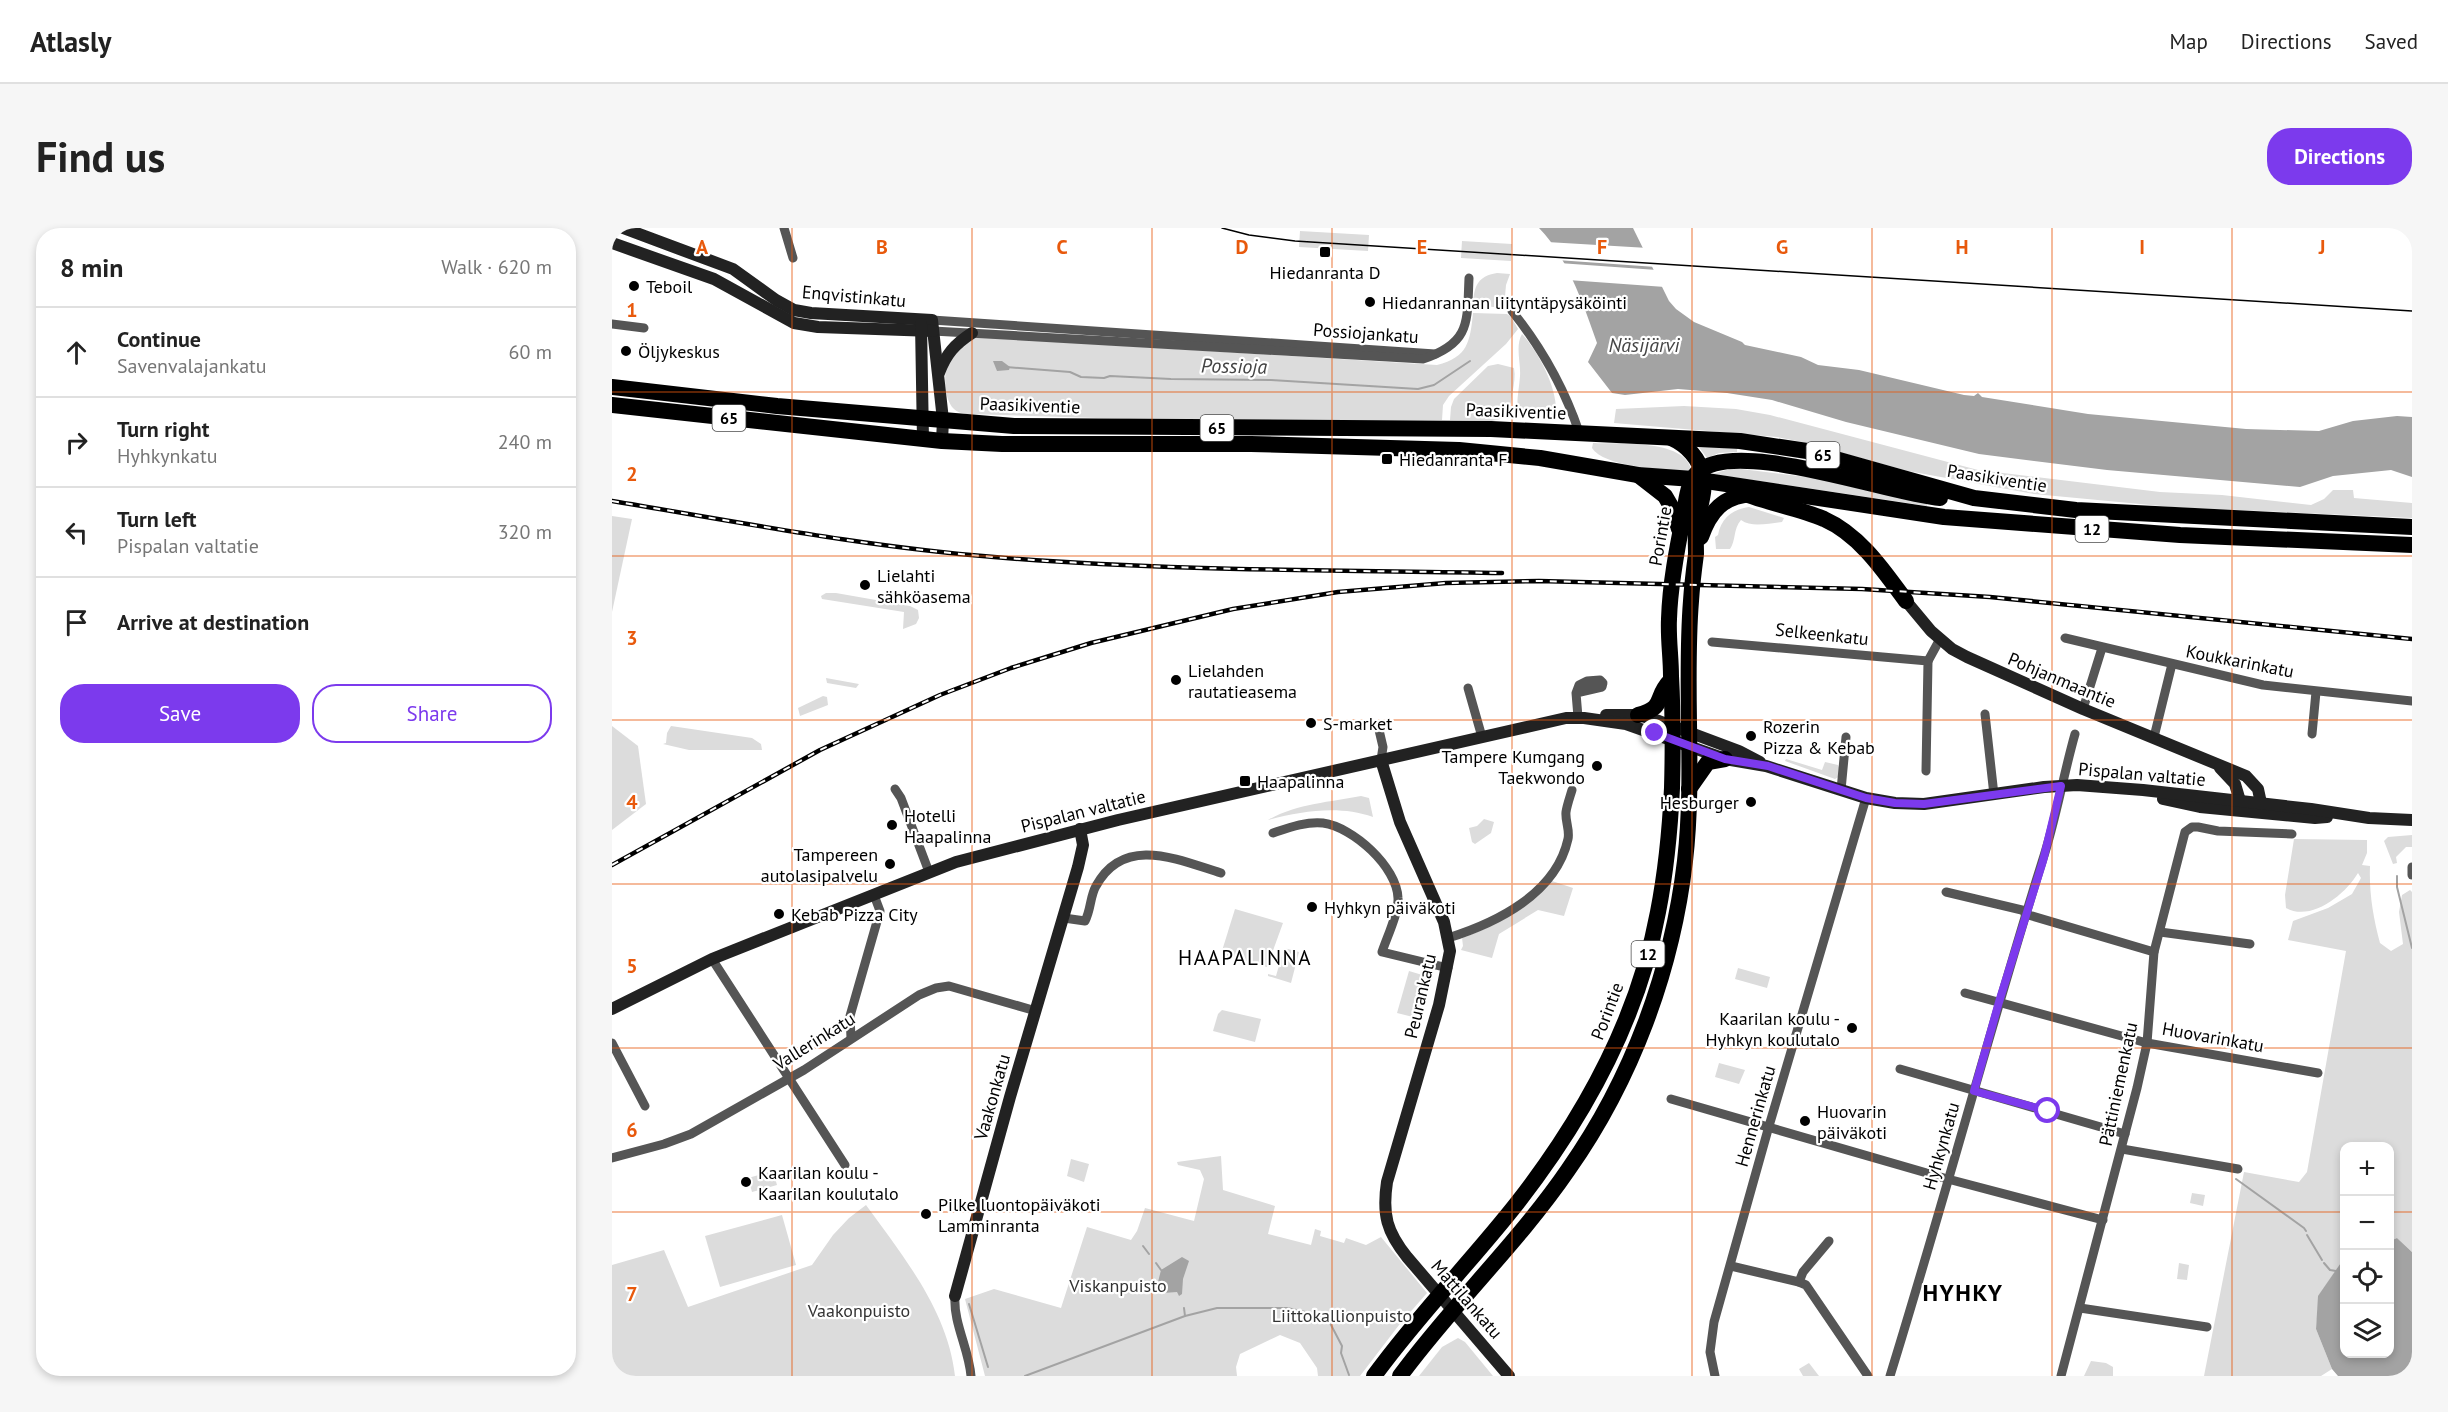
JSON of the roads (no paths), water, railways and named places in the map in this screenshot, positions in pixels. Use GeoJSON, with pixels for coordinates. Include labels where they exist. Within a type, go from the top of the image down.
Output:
{"type":"FeatureCollection","features":[{"type":"Feature","properties":{"kind":"highway","name":"Paasikiventie"},"geometry":{"type":"LineString","coordinates":[[612,387],[777,406],[1025,426],[1491,429],[1668,436],[1763,443],[1807,451],[1974,498],[2076,510],[2412,526]]}},
{"type":"Feature","properties":{"kind":"highway","name":"Paasikiventie"},"geometry":{"type":"LineString","coordinates":[[612,405],[923,440],[1002,444],[1251,444],[1460,450],[1540,458],[1638,475],[1699,477],[1729,486],[1944,517],[2192,536],[2412,545]]}},
{"type":"Feature","properties":{"kind":"highway"},"geometry":{"type":"LineString","coordinates":[[1668,436],[1682,443],[1693,455],[1699,477],[1696,552]]}},
{"type":"Feature","properties":{"kind":"highway","name":"12"},"geometry":{"type":"LineString","coordinates":[[1699,477],[1713,463],[1743,460],[1800,468],[1905,493],[1937,498],[1974,498]]}},
{"type":"Feature","properties":{"kind":"highway"},"geometry":{"type":"LineString","coordinates":[[1638,475],[1669,502],[1680,532]]}},
{"type":"Feature","properties":{"kind":"highway","name":"Porintie"},"geometry":{"type":"LineString","coordinates":[[1374,1376],[1425,1311],[1516,1204],[1575,1122],[1610,1057],[1642,972],[1658,916],[1668,851],[1672,732],[1669,619],[1680,532],[1699,477]]}},
{"type":"Feature","properties":{"kind":"highway"},"geometry":{"type":"LineString","coordinates":[[1729,486],[1745,494],[1825,519],[1837,526],[1863,547],[1906,601]]}},
{"type":"Feature","properties":{"kind":"highway","name":"12"},"geometry":{"type":"LineString","coordinates":[[1400,1376],[1567,1172],[1590,1137],[1629,1065],[1654,1000],[1667,952],[1685,862],[1689,789],[1689,640],[1696,552],[1708,518],[1717,507],[1730,498],[1774,491]]}},
{"type":"Feature","properties":{"kind":"highway"},"geometry":{"type":"LineString","coordinates":[[1638,715],[1655,709],[1662,689],[1671,679]]}},
{"type":"Feature","properties":{"kind":"highway"},"geometry":{"type":"LineString","coordinates":[[1689,789],[1708,762],[1725,759]]}},
{"type":"Feature","properties":{"kind":"main road","name":"Enqvistinkatu"},"geometry":{"type":"LineString","coordinates":[[623,228],[732,269],[760,291],[794,310],[927,326]]}},
{"type":"Feature","properties":{"kind":"main road","name":"Enqvistinkatu"},"geometry":{"type":"LineString","coordinates":[[612,243],[714,279],[794,323],[818,327],[927,326]]}},
{"type":"Feature","properties":{"kind":"main road","name":"Enqvistinkatu"},"geometry":{"type":"LineString","coordinates":[[923,440],[927,326]]}},
{"type":"Feature","properties":{"kind":"main road"},"geometry":{"type":"LineString","coordinates":[[927,326],[943,420],[942,441]]}},
{"type":"Feature","properties":{"kind":"main road"},"geometry":{"type":"LineString","coordinates":[[937,376],[945,357],[955,344],[972,333]]}},
{"type":"Feature","properties":{"kind":"main road","name":"Pohjanmaantie"},"geometry":{"type":"LineString","coordinates":[[1906,601],[1952,649],[1984,666],[2082,709],[2154,737],[2219,767],[2246,776],[2258,789],[2261,803]]}},
{"type":"Feature","properties":{"kind":"main road","name":"Pispalan valtatie"},"geometry":{"type":"LineString","coordinates":[[612,1009],[712,959],[928,872],[980,855],[1080,829],[1482,736],[1581,717],[1638,715],[1725,759],[1766,766],[1866,798],[1912,805],[2061,786],[2143,790],[2346,815],[2412,820]]}},
{"type":"Feature","properties":{"kind":"main road","name":"Pispalan valtatie"},"geometry":{"type":"LineString","coordinates":[[1581,717],[1672,732]]}},
{"type":"Feature","properties":{"kind":"main road","name":"Pispalan valtatie"},"geometry":{"type":"LineString","coordinates":[[1688,739],[1739,751],[1766,766]]}},
{"type":"Feature","properties":{"kind":"main road","name":"Peurankatu"},"geometry":{"type":"LineString","coordinates":[[1381,760],[1400,822],[1438,905],[1448,938],[1448,968],[1387,1182],[1385,1198],[1387,1221],[1389,1230],[1398,1245]]}},
{"type":"Feature","properties":{"kind":"main road","name":"Pohjanmaantie"},"geometry":{"type":"LineString","coordinates":[[2219,767],[2235,784],[2240,801]]}},
{"type":"Feature","properties":{"kind":"main road"},"geometry":{"type":"LineString","coordinates":[[2143,790],[2164,799],[2200,807],[2315,818],[2346,815]]}},
{"type":"Feature","properties":{"kind":"main road","name":"Vaakonkatu"},"geometry":{"type":"LineString","coordinates":[[955,1296],[1082,851],[1080,829]]}},
{"type":"Feature","properties":{"kind":"main road","name":"Mattilankatu"},"geometry":{"type":"LineString","coordinates":[[1398,1245],[1509,1376]]}},
{"type":"Feature","properties":{"kind":"street"},"geometry":{"type":"LineString","coordinates":[[784,228],[793,258]]}},
{"type":"Feature","properties":{"kind":"street"},"geometry":{"type":"LineString","coordinates":[[1437,354],[1452,346],[1463,332],[1469,278]]}},
{"type":"Feature","properties":{"kind":"street"},"geometry":{"type":"LineString","coordinates":[[1512,311],[1529,332],[1563,391],[1579,432]]}},
{"type":"Feature","properties":{"kind":"street"},"geometry":{"type":"LineString","coordinates":[[612,324],[644,328]]}},
{"type":"Feature","properties":{"kind":"street","name":"Possiojankatu"},"geometry":{"type":"LineString","coordinates":[[927,326],[972,333],[1424,360],[1437,354]]}},
{"type":"Feature","properties":{"kind":"street","name":"Possiojankatu"},"geometry":{"type":"LineString","coordinates":[[927,326],[1437,354]]}},
{"type":"Feature","properties":{"kind":"street","name":"Koukkarinkatu"},"geometry":{"type":"LineString","coordinates":[[2065,638],[2263,685],[2412,701]]}},
{"type":"Feature","properties":{"kind":"street"},"geometry":{"type":"LineString","coordinates":[[1926,771],[1928,661],[1940,639]]}},
{"type":"Feature","properties":{"kind":"street","name":"Selkeenkatu"},"geometry":{"type":"LineString","coordinates":[[1712,642],[1928,661]]}},
{"type":"Feature","properties":{"kind":"street"},"geometry":{"type":"LineString","coordinates":[[2082,709],[2102,648]]}},
{"type":"Feature","properties":{"kind":"street"},"geometry":{"type":"LineString","coordinates":[[2154,737],[2172,664]]}},
{"type":"Feature","properties":{"kind":"street"},"geometry":{"type":"LineString","coordinates":[[1468,688],[1482,736]]}},
{"type":"Feature","properties":{"kind":"street"},"geometry":{"type":"LineString","coordinates":[[2312,734],[2316,692]]}},
{"type":"Feature","properties":{"kind":"street"},"geometry":{"type":"LineString","coordinates":[[1576,693],[1581,717]]}},
{"type":"Feature","properties":{"kind":"street"},"geometry":{"type":"LineString","coordinates":[[1986,714],[1994,795]]}},
{"type":"Feature","properties":{"kind":"street"},"geometry":{"type":"LineString","coordinates":[[1378,730],[1383,747],[1381,760]]}},
{"type":"Feature","properties":{"kind":"street","name":"Hyhkynkatu"},"geometry":{"type":"LineString","coordinates":[[1890,1376],[1999,1002],[2043,861],[2075,734]]}},
{"type":"Feature","properties":{"kind":"street"},"geometry":{"type":"LineString","coordinates":[[1841,790],[1846,737]]}},
{"type":"Feature","properties":{"kind":"street"},"geometry":{"type":"LineString","coordinates":[[895,789],[901,799],[928,872]]}},
{"type":"Feature","properties":{"kind":"street"},"geometry":{"type":"LineString","coordinates":[[1448,938],[1480,928],[1510,912],[1552,873],[1568,839],[1566,813],[1572,790]]}},
{"type":"Feature","properties":{"kind":"street","name":"Hennerinkatu"},"geometry":{"type":"LineString","coordinates":[[1715,1376],[1710,1352],[1711,1338],[1768,1126],[1866,798]]}},
{"type":"Feature","properties":{"kind":"street"},"geometry":{"type":"LineString","coordinates":[[1273,833],[1296,826],[1324,823],[1348,832],[1362,841],[1384,863],[1398,897],[1383,952],[1448,968]]}},
{"type":"Feature","properties":{"kind":"street","name":"Pättiniemenkatu"},"geometry":{"type":"LineString","coordinates":[[2061,1376],[2126,1134],[2147,1043],[2154,952],[2185,832],[2192,827],[2198,827],[2218,831],[2292,834]]}},
{"type":"Feature","properties":{"kind":"street"},"geometry":{"type":"LineString","coordinates":[[1064,918],[1085,921],[1095,886],[1123,859],[1156,854],[1221,873]]}},
{"type":"Feature","properties":{"kind":"street"},"geometry":{"type":"LineString","coordinates":[[2412,867],[2412,875]]}},
{"type":"Feature","properties":{"kind":"street"},"geometry":{"type":"LineString","coordinates":[[1946,892],[1983,899],[2154,952]]}},
{"type":"Feature","properties":{"kind":"street"},"geometry":{"type":"LineString","coordinates":[[851,1038],[850,1016],[880,911],[874,895]]}},
{"type":"Feature","properties":{"kind":"street"},"geometry":{"type":"LineString","coordinates":[[2160,933],[2250,944]]}},
{"type":"Feature","properties":{"kind":"street"},"geometry":{"type":"LineString","coordinates":[[712,959],[845,1165]]}},
{"type":"Feature","properties":{"kind":"street","name":"Vallerinkatu"},"geometry":{"type":"LineString","coordinates":[[612,1158],[664,1144],[690,1134],[789,1077],[919,995],[936,988],[960,988],[1036,1011]]}},
{"type":"Feature","properties":{"kind":"street","name":"Huovarinkatu"},"geometry":{"type":"LineString","coordinates":[[1965,993],[2147,1043],[2318,1073]]}},
{"type":"Feature","properties":{"kind":"street"},"geometry":{"type":"LineString","coordinates":[[612,1043],[645,1106]]}},
{"type":"Feature","properties":{"kind":"street"},"geometry":{"type":"LineString","coordinates":[[1900,1069],[2126,1134]]}},
{"type":"Feature","properties":{"kind":"street"},"geometry":{"type":"LineString","coordinates":[[1671,1099],[1948,1179],[2103,1220]]}},
{"type":"Feature","properties":{"kind":"street"},"geometry":{"type":"LineString","coordinates":[[2122,1149],[2238,1169]]}},
{"type":"Feature","properties":{"kind":"street"},"geometry":{"type":"LineString","coordinates":[[1800,1282],[1803,1272],[1829,1241]]}},
{"type":"Feature","properties":{"kind":"street"},"geometry":{"type":"LineString","coordinates":[[1731,1266],[1806,1285],[1868,1376]]}},
{"type":"Feature","properties":{"kind":"street","name":"Vaakonkatu"},"geometry":{"type":"LineString","coordinates":[[955,1296],[954,1307],[966,1347],[971,1376]]}},
{"type":"Feature","properties":{"kind":"street"},"geometry":{"type":"LineString","coordinates":[[2080,1308],[2207,1327]]}},
{"type":"Feature","properties":{"kind":"water","name":"Näsijärvi"},"geometry":{"type":"Polygon","coordinates":[[[1539,228],[1633,228],[1669,301],[1676,309],[1694,322],[1745,345],[1801,357],[1818,365],[1859,370],[1964,395],[1974,396],[1978,393],[1982,397],[2088,414],[2246,429],[2319,431],[2353,421],[2397,416],[2412,417],[2412,477],[2391,470],[2333,476],[2300,487],[2107,470],[1979,454],[1846,422],[1772,400],[1727,393],[1678,389],[1625,395],[1612,393],[1588,362],[1597,343],[1574,282],[1549,239],[1539,228]]]}},
{"type":"Feature","properties":{"kind":"water"},"geometry":{"type":"Polygon","coordinates":[[[993,361],[1002,361],[1010,367],[1009,370],[997,371],[993,361]]]}},
{"type":"Feature","properties":{"kind":"water"},"geometry":{"type":"Polygon","coordinates":[[[2397,1238],[2412,1252],[2412,1376],[2338,1376],[2332,1369],[2316,1329],[2318,1296],[2340,1264],[2340,1358],[2394,1358],[2394,1239],[2397,1238]]]}},
{"type":"Feature","properties":{"kind":"water"},"geometry":{"type":"Polygon","coordinates":[[[1182,1257],[1189,1261],[1183,1279],[1182,1294],[1179,1296],[1177,1292],[1163,1293],[1158,1282],[1161,1270],[1182,1257]]]}},
{"type":"Feature","properties":{"kind":"waterway","name":"Possioja"},"geometry":{"type":"LineString","coordinates":[[1006,367],[1070,372],[1081,377],[1271,380],[1418,389],[1434,385],[1470,361]]}},
{"type":"Feature","properties":{"kind":"waterway"},"geometry":{"type":"LineString","coordinates":[[2397,876],[2397,887],[2412,948]]}},
{"type":"Feature","properties":{"kind":"waterway"},"geometry":{"type":"LineString","coordinates":[[2236,1179],[2306,1231]]}},
{"type":"Feature","properties":{"kind":"waterway"},"geometry":{"type":"LineString","coordinates":[[2307,1235],[2322,1260]]}},
{"type":"Feature","properties":{"kind":"waterway"},"geometry":{"type":"LineString","coordinates":[[1143,1246],[1149,1254]]}},
{"type":"Feature","properties":{"kind":"waterway"},"geometry":{"type":"LineString","coordinates":[[1156,1263],[1161,1270]]}},
{"type":"Feature","properties":{"kind":"waterway"},"geometry":{"type":"LineString","coordinates":[[2324,1263],[2330,1270],[2336,1271]]}},
{"type":"Feature","properties":{"kind":"waterway"},"geometry":{"type":"LineString","coordinates":[[969,1304],[988,1367]]}},
{"type":"Feature","properties":{"kind":"waterway"},"geometry":{"type":"LineString","coordinates":[[1184,1308],[1185,1316]]}},
{"type":"Feature","properties":{"kind":"waterway"},"geometry":{"type":"LineString","coordinates":[[1025,1376],[1185,1316],[1217,1308],[1287,1308],[1319,1315],[1330,1323],[1342,1346],[1341,1353],[1349,1375]]}},
{"type":"Feature","properties":{"kind":"tram line"},"geometry":{"type":"LineString","coordinates":[[1222,228],[1249,235],[1295,241],[2412,311]]}},
{"type":"Feature","properties":{"kind":"railway"},"geometry":{"type":"LineString","coordinates":[[612,501],[850,540],[994,557],[1184,567],[1502,573]]}},
{"type":"Feature","properties":{"kind":"railway"},"geometry":{"type":"LineString","coordinates":[[612,865],[820,750],[940,695],[1011,668],[1091,643],[1233,609],[1338,592],[1446,583],[1539,581],[1862,589],[1990,597],[2412,639]]}},
{"type":"Feature","properties":{"kind":"place","name":"Hiedanranta D"},"geometry":{"type":"Point","coordinates":[1325,252]}},
{"type":"Feature","properties":{"kind":"place","name":"Teboil"},"geometry":{"type":"Point","coordinates":[634,286]}},
{"type":"Feature","properties":{"kind":"place","name":"Hiedanrannan liityntäpysäköinti"},"geometry":{"type":"Point","coordinates":[1370,302]}},
{"type":"Feature","properties":{"kind":"place","name":"Öljykeskus"},"geometry":{"type":"Point","coordinates":[626,351]}},
{"type":"Feature","properties":{"kind":"place","name":"Hiedanranta F"},"geometry":{"type":"Point","coordinates":[1387,459]}},
{"type":"Feature","properties":{"kind":"place","name":"Lielahti sähköasema"},"geometry":{"type":"Point","coordinates":[865,585]}},
{"type":"Feature","properties":{"kind":"place","name":"Lielahden rautatieasema"},"geometry":{"type":"Point","coordinates":[1176,680]}},
{"type":"Feature","properties":{"kind":"place","name":"S-market"},"geometry":{"type":"Point","coordinates":[1311,723]}},
{"type":"Feature","properties":{"kind":"place","name":"Rozerin Pizza & Kebab"},"geometry":{"type":"Point","coordinates":[1751,736]}},
{"type":"Feature","properties":{"kind":"place","name":"Tampere Kumgang Taekwondo"},"geometry":{"type":"Point","coordinates":[1597,766]}},
{"type":"Feature","properties":{"kind":"place","name":"Haapalinna"},"geometry":{"type":"Point","coordinates":[1245,781]}},
{"type":"Feature","properties":{"kind":"place","name":"Hesburger"},"geometry":{"type":"Point","coordinates":[1751,802]}},
{"type":"Feature","properties":{"kind":"place","name":"Hotelli Haapalinna"},"geometry":{"type":"Point","coordinates":[892,825]}},
{"type":"Feature","properties":{"kind":"place","name":"Tampereen autolasipalvelu"},"geometry":{"type":"Point","coordinates":[890,864]}},
{"type":"Feature","properties":{"kind":"place","name":"Hyhkyn päiväkoti"},"geometry":{"type":"Point","coordinates":[1312,907]}},
{"type":"Feature","properties":{"kind":"place","name":"Kebab Pizza City"},"geometry":{"type":"Point","coordinates":[779,914]}},
{"type":"Feature","properties":{"kind":"place","name":"Kaarilan koulu - Hyhkyn koulutalo"},"geometry":{"type":"Point","coordinates":[1852,1028]}},
{"type":"Feature","properties":{"kind":"place","name":"Huovarin päiväkoti"},"geometry":{"type":"Point","coordinates":[1805,1121]}},
{"type":"Feature","properties":{"kind":"place","name":"Kaarilan koulu - Kaarilan koulutalo"},"geometry":{"type":"Point","coordinates":[746,1182]}},
{"type":"Feature","properties":{"kind":"place","name":"Pilke luontopäiväkoti Lamminranta"},"geometry":{"type":"Point","coordinates":[926,1214]}},
{"type":"Feature","properties":{"kind":"district","name":"HAAPALINNA"},"geometry":{"type":"Point","coordinates":[1245,957]}},
{"type":"Feature","properties":{"kind":"district","name":"HYHKY"},"geometry":{"type":"Point","coordinates":[1963,1292]}},
{"type":"Feature","properties":{"kind":"park label","name":"Viskanpuisto"},"geometry":{"type":"Point","coordinates":[1118,1285]}},
{"type":"Feature","properties":{"kind":"park label","name":"Vaakonpuisto"},"geometry":{"type":"Point","coordinates":[859,1310]}},
{"type":"Feature","properties":{"kind":"park label","name":"Liittokallionpuisto"},"geometry":{"type":"Point","coordinates":[1342,1315]}}]}
